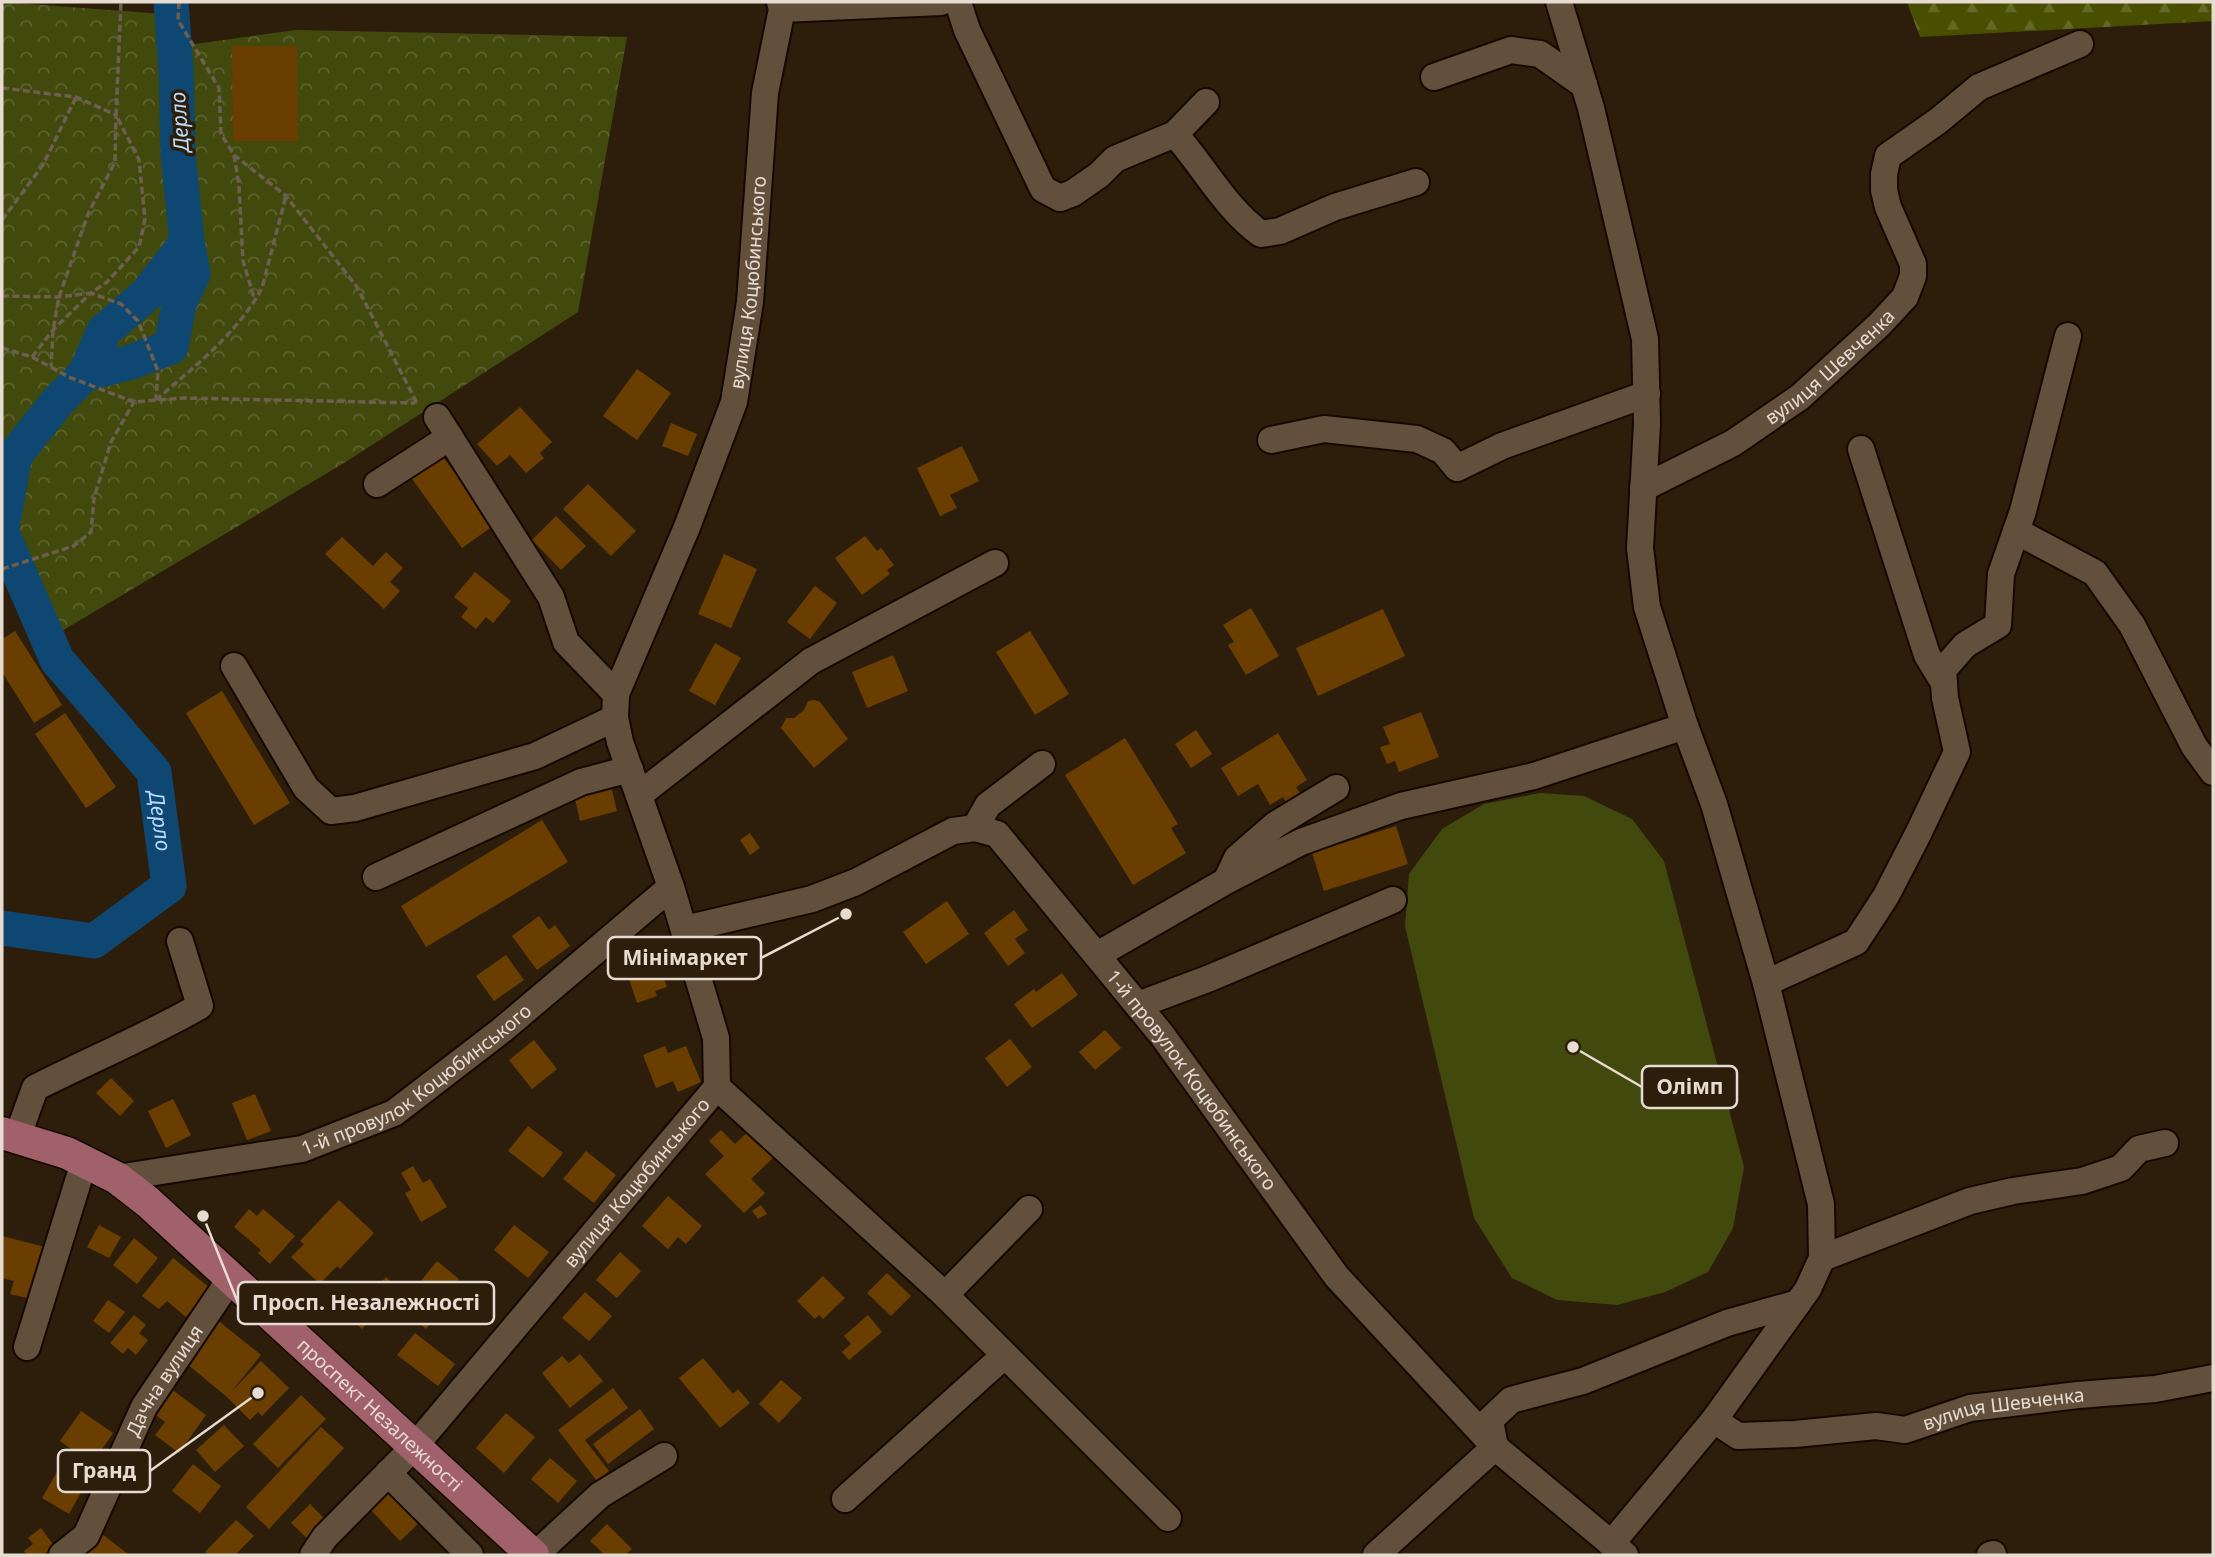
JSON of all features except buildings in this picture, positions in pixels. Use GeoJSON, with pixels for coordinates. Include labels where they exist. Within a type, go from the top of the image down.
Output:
{"type":"FeatureCollection","features":[{"type":"Feature","properties":{"kind":"main road","name":"проспект Незалежності"},"geometry":{"type":"LineString","coordinates":[[10,1136],[67,1153],[117,1178],[148,1202],[534,1555]]}},
{"type":"Feature","properties":{"kind":"street","name":"вулиця Коцюбинського"},"geometry":{"type":"LineString","coordinates":[[615,706],[734,402],[750,302],[765,93],[781,5],[941,2]]}},
{"type":"Feature","properties":{"kind":"street"},"geometry":{"type":"LineString","coordinates":[[958,2],[967,30],[1043,189],[1060,198],[1073,193],[1099,175],[1115,159],[1175,134],[1206,102]]}},
{"type":"Feature","properties":{"kind":"street"},"geometry":{"type":"LineString","coordinates":[[1559,2],[1584,85],[1644,339],[1647,424],[1640,548],[1647,607],[1685,726],[1714,804],[1766,983],[1821,1205],[1822,1258],[1808,1289],[1618,1549]]}},
{"type":"Feature","properties":{"kind":"street","name":"вулиця Шевченка"},"geometry":{"type":"LineString","coordinates":[[1643,488],[1733,443],[1800,397],[1879,325],[1905,297],[1913,276],[1913,264],[1888,207],[1884,190],[1888,156],[1938,121],[1979,87],[2080,44]]}},
{"type":"Feature","properties":{"kind":"street"},"geometry":{"type":"LineString","coordinates":[[1434,77],[1511,50],[1540,54],[1584,85]]}},
{"type":"Feature","properties":{"kind":"street"},"geometry":{"type":"LineString","coordinates":[[1175,134],[1244,222],[1261,234],[1280,231],[1335,207],[1416,182]]}},
{"type":"Feature","properties":{"kind":"street"},"geometry":{"type":"LineString","coordinates":[[1766,983],[1856,942],[1886,896],[1957,752],[1943,670],[1965,645],[1998,625],[2001,574],[2068,336]]}},
{"type":"Feature","properties":{"kind":"street"},"geometry":{"type":"LineString","coordinates":[[1271,440],[1324,429],[1417,439],[1444,451],[1457,468],[1502,446],[1647,394]]}},
{"type":"Feature","properties":{"kind":"street","name":"вулиця Коцюбинського"},"geometry":{"type":"LineString","coordinates":[[313,1555],[326,1537],[414,1447],[717,1087],[716,1038],[685,929],[630,769],[615,706],[566,642],[551,597],[435,419]]}},
{"type":"Feature","properties":{"kind":"street"},"geometry":{"type":"LineString","coordinates":[[377,484],[435,419]]}},
{"type":"Feature","properties":{"kind":"street"},"geometry":{"type":"LineString","coordinates":[[1861,449],[1927,655],[1944,683]]}},
{"type":"Feature","properties":{"kind":"street"},"geometry":{"type":"LineString","coordinates":[[2015,531],[2095,573],[2132,625],[2194,746],[2213,772]]}},
{"type":"Feature","properties":{"kind":"street"},"geometry":{"type":"LineString","coordinates":[[639,795],[811,661],[995,563]]}},
{"type":"Feature","properties":{"kind":"street"},"geometry":{"type":"LineString","coordinates":[[234,666],[306,788],[331,811],[355,808],[535,756],[615,706]]}},
{"type":"Feature","properties":{"kind":"street"},"geometry":{"type":"LineString","coordinates":[[1097,955],[1226,881],[1301,842],[1401,806],[1534,776],[1685,726]]}},
{"type":"Feature","properties":{"kind":"street"},"geometry":{"type":"LineString","coordinates":[[685,929],[812,899],[856,882],[953,831],[975,828],[988,804],[1042,764]]}},
{"type":"Feature","properties":{"kind":"street"},"geometry":{"type":"LineString","coordinates":[[376,877],[582,782],[630,769]]}},
{"type":"Feature","properties":{"kind":"street"},"geometry":{"type":"LineString","coordinates":[[1226,881],[1237,858],[1275,825],[1336,788]]}},
{"type":"Feature","properties":{"kind":"street","name":"1-й провулок Коцюбинського"},"geometry":{"type":"LineString","coordinates":[[975,828],[997,834],[1138,1005],[1337,1277],[1495,1447],[1618,1549]]}},
{"type":"Feature","properties":{"kind":"street","name":"1-й провулок Коцюбинського"},"geometry":{"type":"LineString","coordinates":[[117,1178],[302,1149],[394,1113],[502,1030],[671,887]]}},
{"type":"Feature","properties":{"kind":"street"},"geometry":{"type":"LineString","coordinates":[[1138,1005],[1210,978],[1393,900]]}},
{"type":"Feature","properties":{"kind":"street","name":"проспект Незалежності"},"geometry":{"type":"LineString","coordinates":[[10,1136],[35,1088],[81,1064],[155,1032],[200,1006],[180,941]]}},
{"type":"Feature","properties":{"kind":"street"},"geometry":{"type":"LineString","coordinates":[[717,1087],[946,1295],[1168,1518]]}},
{"type":"Feature","properties":{"kind":"street"},"geometry":{"type":"LineString","coordinates":[[1822,1258],[1970,1201],[2013,1191],[2082,1181],[2121,1168],[2139,1149],[2165,1143]]}},
{"type":"Feature","properties":{"kind":"street"},"geometry":{"type":"LineString","coordinates":[[27,1347],[84,1162]]}},
{"type":"Feature","properties":{"kind":"street"},"geometry":{"type":"LineString","coordinates":[[946,1295],[1029,1209]]}},
{"type":"Feature","properties":{"kind":"street","name":"Дачна вулиця"},"geometry":{"type":"LineString","coordinates":[[62,1555],[86,1536],[144,1407],[231,1278]]}},
{"type":"Feature","properties":{"kind":"street"},"geometry":{"type":"LineString","coordinates":[[1376,1555],[1495,1447],[1490,1420],[1510,1400],[1583,1381],[1727,1323],[1798,1303]]}},
{"type":"Feature","properties":{"kind":"street"},"geometry":{"type":"LineString","coordinates":[[845,1499],[1005,1355]]}},
{"type":"Feature","properties":{"kind":"street","name":"вулиця Шевченка"},"geometry":{"type":"LineString","coordinates":[[1714,1420],[1738,1436],[1795,1434],[1876,1426],[1905,1430],[1970,1408],[2155,1389],[2213,1378]]}},
{"type":"Feature","properties":{"kind":"street"},"geometry":{"type":"LineString","coordinates":[[534,1555],[600,1495],[664,1456]]}},
{"type":"Feature","properties":{"kind":"street"},"geometry":{"type":"LineString","coordinates":[[388,1473],[471,1555]]}},
{"type":"Feature","properties":{"kind":"path"},"geometry":{"type":"LineString","coordinates":[[51,366],[53,330],[59,297],[88,214],[115,162],[121,2]]}},
{"type":"Feature","properties":{"kind":"path"},"geometry":{"type":"LineString","coordinates":[[179,2],[178,20],[219,88],[221,134],[234,155],[286,196],[357,287],[435,419]]}},
{"type":"Feature","properties":{"kind":"path"},"geometry":{"type":"LineString","coordinates":[[2,88],[76,97],[116,115],[139,160],[145,219],[139,247],[107,282],[91,293],[53,330],[32,357]]}},
{"type":"Feature","properties":{"kind":"path"},"geometry":{"type":"LineString","coordinates":[[2,220],[43,165],[76,97]]}},
{"type":"Feature","properties":{"kind":"path"},"geometry":{"type":"LineString","coordinates":[[234,155],[239,186],[243,261],[255,301]]}},
{"type":"Feature","properties":{"kind":"path"},"geometry":{"type":"LineString","coordinates":[[156,401],[209,353],[255,301],[262,288],[286,196]]}},
{"type":"Feature","properties":{"kind":"path"},"geometry":{"type":"LineString","coordinates":[[2,296],[59,297],[91,293],[121,304],[138,321],[150,347],[158,371],[156,401]]}},
{"type":"Feature","properties":{"kind":"path"},"geometry":{"type":"LineString","coordinates":[[2,348],[32,357],[69,377],[134,402],[184,398],[435,419]]}},
{"type":"Feature","properties":{"kind":"path"},"geometry":{"type":"LineString","coordinates":[[4,568],[74,546],[91,532],[94,498],[111,442],[134,402]]}},
{"type":"Feature","properties":{"kind":"green space"},"geometry":{"type":"Polygon","coordinates":[[[2,2],[164,14],[181,46],[296,30],[627,37],[578,312],[344,463],[50,638],[2,567],[2,2]]]}},
{"type":"Feature","properties":{"kind":"green space"},"geometry":{"type":"Polygon","coordinates":[[[1907,2],[2213,2],[2213,21],[1920,37],[1907,2]]]}},
{"type":"Feature","properties":{"kind":"green space"},"geometry":{"type":"Polygon","coordinates":[[[1540,793],[1584,796],[1632,819],[1664,861],[1744,1167],[1733,1228],[1708,1272],[1665,1292],[1617,1305],[1557,1300],[1512,1278],[1474,1218],[1405,926],[1409,874],[1442,829],[1484,804],[1540,793]]]}},
{"type":"Feature","properties":{"kind":"waterway","name":"Дерло"},"geometry":{"type":"LineString","coordinates":[[2,526],[15,455],[58,401],[85,374],[131,362],[171,347],[179,304],[193,274],[178,153],[171,2]]}},
{"type":"Feature","properties":{"kind":"waterway","name":"Дерло"},"geometry":{"type":"LineString","coordinates":[[85,374],[104,331],[147,294],[187,242]]}},
{"type":"Feature","properties":{"kind":"waterway","name":"Дерло"},"geometry":{"type":"LineString","coordinates":[[2,533],[57,660],[154,772],[169,886],[94,941],[2,928]]}},
{"type":"Feature","properties":{"kind":"place","name":"Мінімаркет"},"geometry":{"type":"Point","coordinates":[846,914]}},
{"type":"Feature","properties":{"kind":"place","name":"Олімп"},"geometry":{"type":"Point","coordinates":[1573,1047]}},
{"type":"Feature","properties":{"kind":"place","name":"Просп. Незалежності"},"geometry":{"type":"Point","coordinates":[203,1216]}},
{"type":"Feature","properties":{"kind":"place","name":"Гранд"},"geometry":{"type":"Point","coordinates":[258,1393]}}]}
